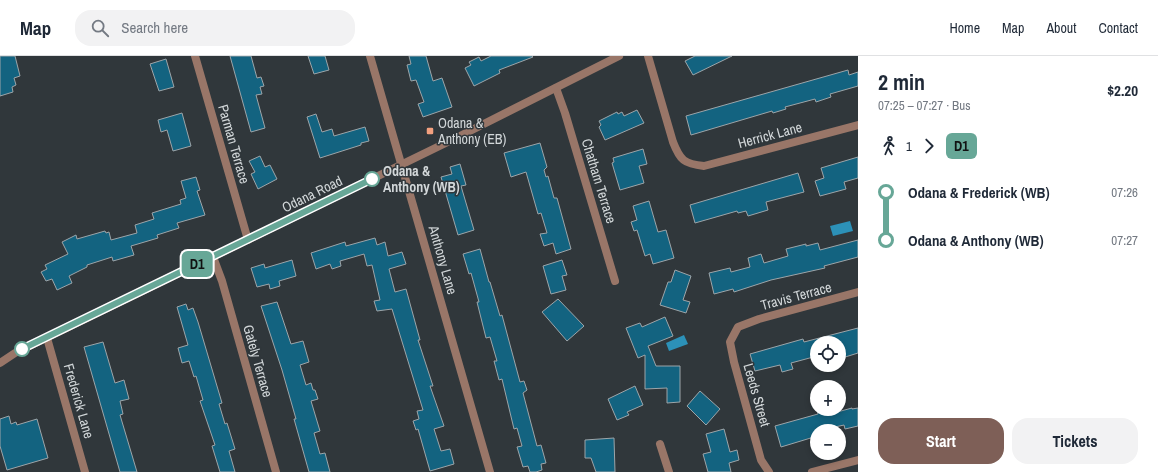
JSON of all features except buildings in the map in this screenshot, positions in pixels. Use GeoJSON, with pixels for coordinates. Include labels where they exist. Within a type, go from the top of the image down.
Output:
{"type":"FeatureCollection","features":[{"type":"Feature","properties":{"kind":"street","name":"Parman Terrace"},"geometry":{"type":"LineString","coordinates":[[195,56],[248,240]]}},
{"type":"Feature","properties":{"kind":"street","name":"Anthony Lane"},"geometry":{"type":"LineString","coordinates":[[370,56],[490,472]]}},
{"type":"Feature","properties":{"kind":"street","name":"Odana Road"},"geometry":{"type":"LineString","coordinates":[[0,358],[15,353],[47,338],[248,240],[619,56]]}},
{"type":"Feature","properties":{"kind":"street","name":"Herrick Lane"},"geometry":{"type":"LineString","coordinates":[[648,56],[673,142],[678,155],[688,164],[704,166],[858,125]]}},
{"type":"Feature","properties":{"kind":"street","name":"Chatham Terrace"},"geometry":{"type":"LineString","coordinates":[[556,88],[565,113],[615,281]]}},
{"type":"Feature","properties":{"kind":"street","name":"Gately Terrace"},"geometry":{"type":"LineString","coordinates":[[213,257],[222,281],[276,472]]}},
{"type":"Feature","properties":{"kind":"street","name":"Travis Terrace"},"geometry":{"type":"LineString","coordinates":[[741,326],[758,319],[858,292]]}},
{"type":"Feature","properties":{"kind":"street","name":"Leeds Street"},"geometry":{"type":"LineString","coordinates":[[741,326],[738,327],[730,342],[734,362],[761,460],[769,472]]}},
{"type":"Feature","properties":{"kind":"street","name":"Frederick Lane"},"geometry":{"type":"LineString","coordinates":[[47,338],[85,472]]}},
{"type":"Feature","properties":{"kind":"street","name":"Odana Road"},"geometry":{"type":"LineString","coordinates":[[0,363],[15,353]]}},
{"type":"Feature","properties":{"kind":"street"},"geometry":{"type":"LineString","coordinates":[[660,444],[669,472]]}},
{"type":"Feature","properties":{"kind":"street"},"geometry":{"type":"LineString","coordinates":[[812,472],[858,460]]}},
{"type":"Feature","properties":{"kind":"water"},"geometry":{"type":"Polygon","coordinates":[[[850,221],[853,231],[833,236],[830,226],[850,221]]]}},
{"type":"Feature","properties":{"kind":"water"},"geometry":{"type":"Polygon","coordinates":[[[684,335],[688,344],[669,351],[666,343],[684,335]]]}},
{"type":"Feature","properties":{"kind":"bus line","name":"D1"},"geometry":{"type":"LineString","coordinates":[[22,349],[372,179]]}},
{"type":"Feature","properties":{"kind":"place","name":"Odana & Anthony (EB)"},"geometry":{"type":"Point","coordinates":[430,131]}},
{"type":"Feature","properties":{"kind":"place","name":"Odana & Anthony (WB)"},"geometry":{"type":"Point","coordinates":[372,179]}}]}
